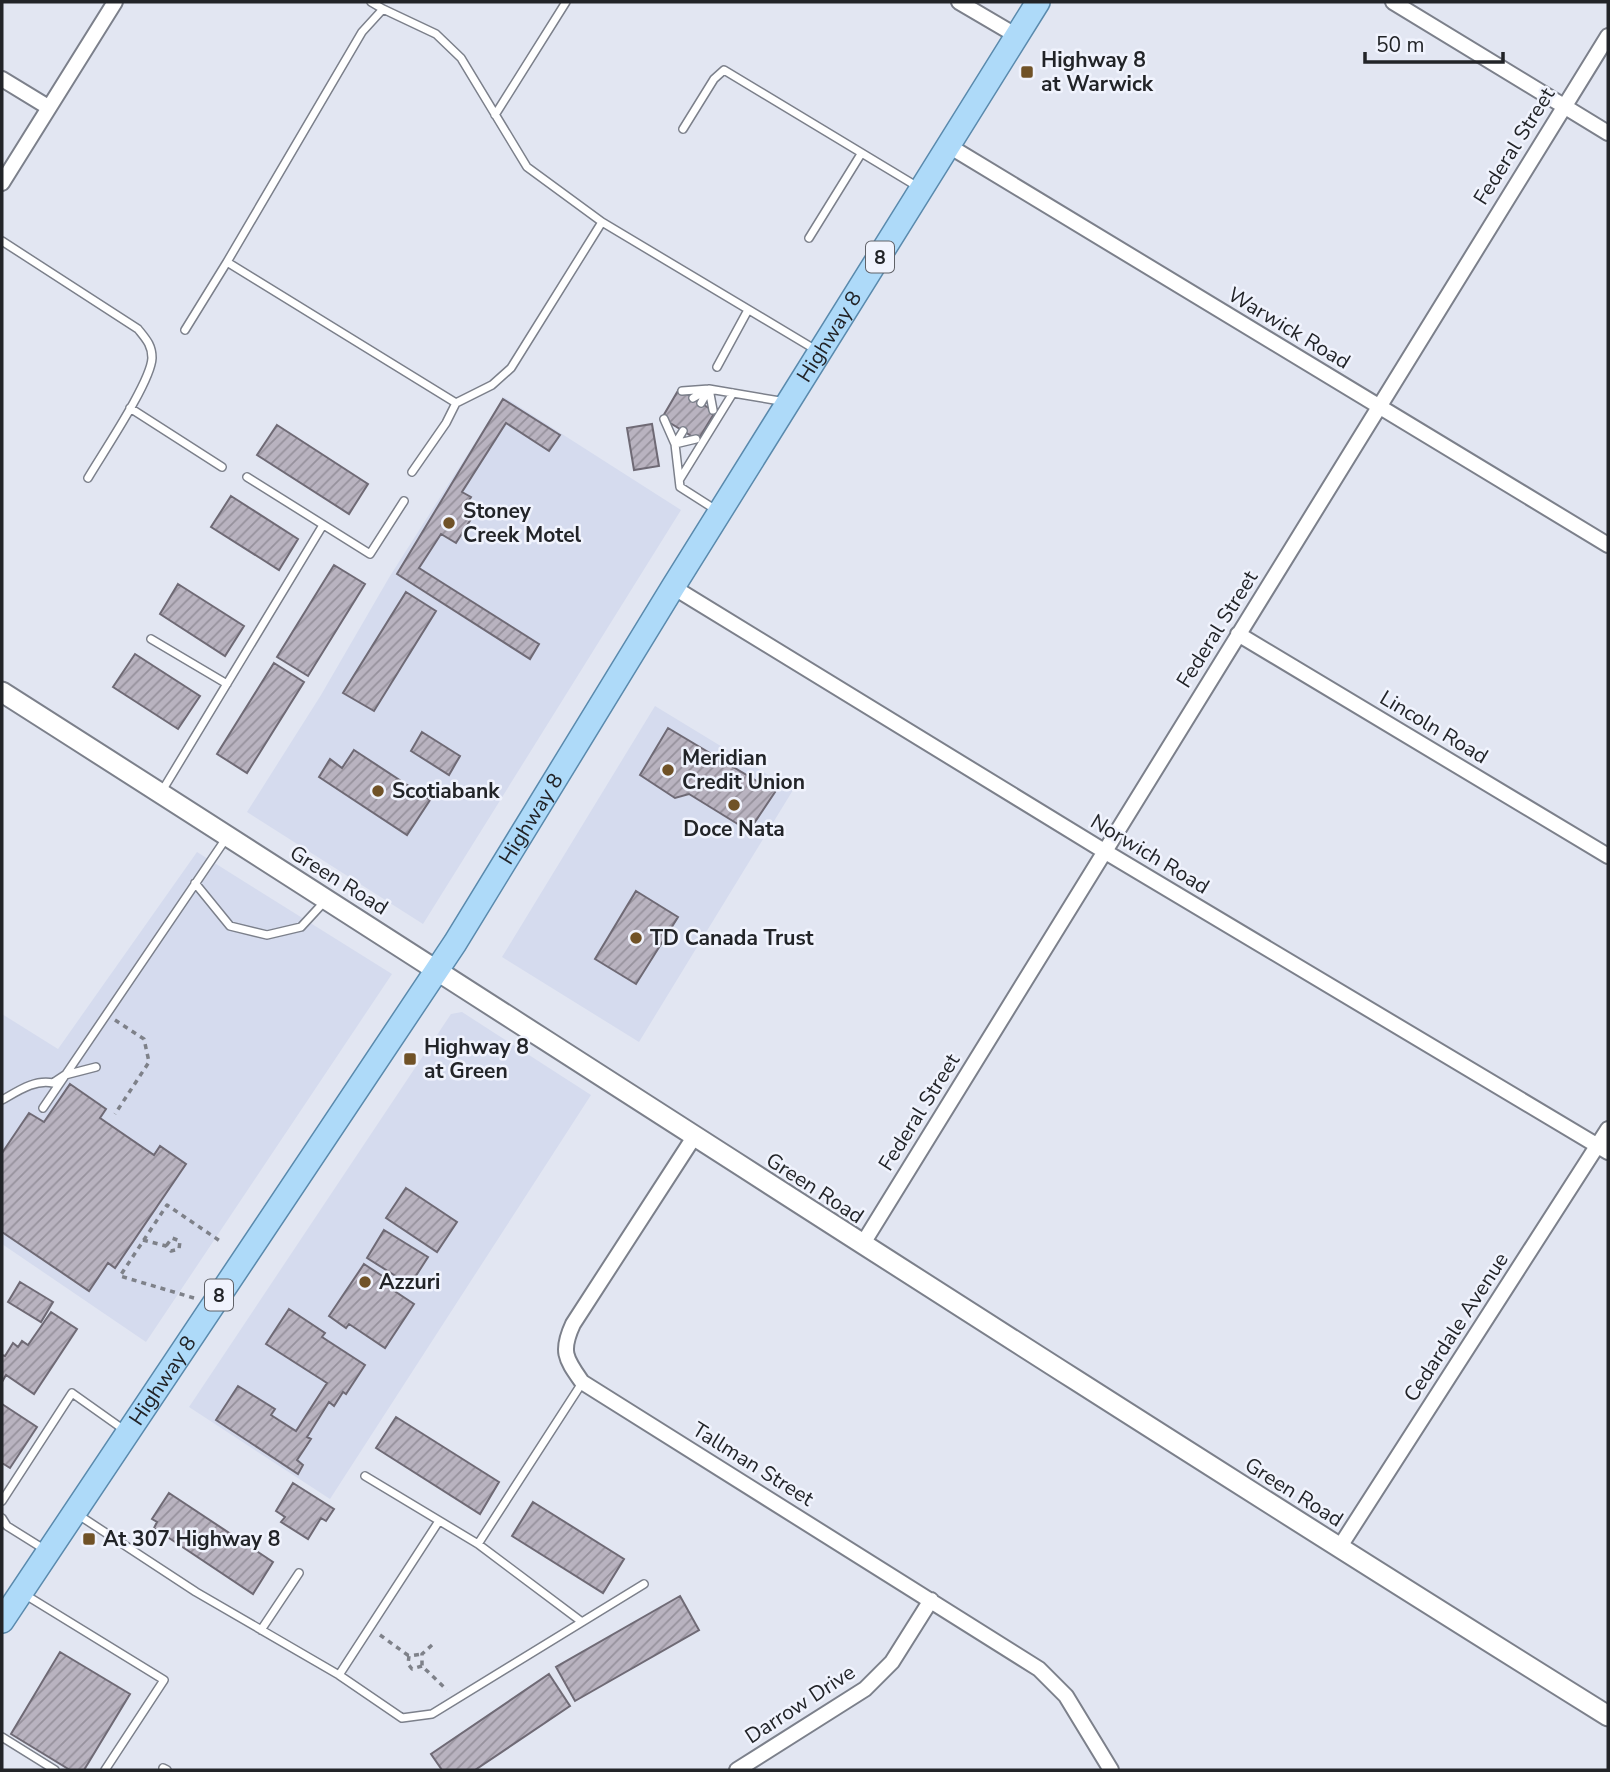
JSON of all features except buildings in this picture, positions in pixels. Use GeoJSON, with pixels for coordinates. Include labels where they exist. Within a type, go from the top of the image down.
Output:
{"type":"FeatureCollection","features":[{"type":"Feature","properties":{"kind":"main road","name":"Highway 8"},"geometry":{"type":"LineString","coordinates":[[2,1621],[438,970],[1038,2]]}},
{"type":"Feature","properties":{"kind":"street"},"geometry":{"type":"LineString","coordinates":[[2,183],[115,2]]}},
{"type":"Feature","properties":{"kind":"street"},"geometry":{"type":"LineString","coordinates":[[959,2],[1017,36]]}},
{"type":"Feature","properties":{"kind":"street"},"geometry":{"type":"LineString","coordinates":[[1393,2],[1608,133]]}},
{"type":"Feature","properties":{"kind":"street","name":"Federal Street"},"geometry":{"type":"LineString","coordinates":[[862,1245],[1377,406],[1608,36]]}},
{"type":"Feature","properties":{"kind":"street"},"geometry":{"type":"LineString","coordinates":[[2,79],[48,107]]}},
{"type":"Feature","properties":{"kind":"street","name":"Warwick Road"},"geometry":{"type":"LineString","coordinates":[[949,146],[1608,545]]}},
{"type":"Feature","properties":{"kind":"street","name":"Norwich Road"},"geometry":{"type":"LineString","coordinates":[[673,587],[1104,851],[1603,1149]]}},
{"type":"Feature","properties":{"kind":"street","name":"Lincoln Road"},"geometry":{"type":"LineString","coordinates":[[1238,634],[1608,856]]}},
{"type":"Feature","properties":{"kind":"street","name":"Green Road"},"geometry":{"type":"LineString","coordinates":[[2,692],[862,1245],[1608,1716]]}},
{"type":"Feature","properties":{"kind":"street","name":"Cedardale Avenue"},"geometry":{"type":"LineString","coordinates":[[1339,1548],[1603,1149],[1608,1129]]}},
{"type":"Feature","properties":{"kind":"street","name":"Tallman Street"},"geometry":{"type":"LineString","coordinates":[[694,1136],[565,1340],[566,1359],[582,1382],[931,1601],[1053,1682],[1066,1696],[1111,1770]]}},
{"type":"Feature","properties":{"kind":"street","name":"Darrow Drive"},"geometry":{"type":"LineString","coordinates":[[737,1770],[865,1689],[892,1662],[931,1601]]}},
{"type":"Feature","properties":{"kind":"lane"},"geometry":{"type":"LineString","coordinates":[[371,2],[436,34],[461,58],[527,167],[602,222],[821,353]]}},
{"type":"Feature","properties":{"kind":"lane"},"geometry":{"type":"LineString","coordinates":[[495,115],[566,2]]}},
{"type":"Feature","properties":{"kind":"lane"},"geometry":{"type":"LineString","coordinates":[[185,330],[362,32],[383,9]]}},
{"type":"Feature","properties":{"kind":"lane"},"geometry":{"type":"LineString","coordinates":[[683,129],[714,79],[724,70],[921,189]]}},
{"type":"Feature","properties":{"kind":"lane"},"geometry":{"type":"LineString","coordinates":[[809,238],[861,154]]}},
{"type":"Feature","properties":{"kind":"lane"},"geometry":{"type":"LineString","coordinates":[[412,472],[446,423],[456,403],[492,385],[512,368],[602,222]]}},
{"type":"Feature","properties":{"kind":"lane"},"geometry":{"type":"LineString","coordinates":[[2,241],[138,329],[150,344],[152,360],[131,408],[88,478]]}},
{"type":"Feature","properties":{"kind":"lane"},"geometry":{"type":"LineString","coordinates":[[227,262],[456,403]]}},
{"type":"Feature","properties":{"kind":"lane"},"geometry":{"type":"LineString","coordinates":[[717,367],[748,310]]}},
{"type":"Feature","properties":{"kind":"lane"},"geometry":{"type":"LineString","coordinates":[[682,391],[709,389],[790,402]]}},
{"type":"Feature","properties":{"kind":"lane"},"geometry":{"type":"LineString","coordinates":[[709,389],[704,405],[709,389]]}},
{"type":"Feature","properties":{"kind":"lane"},"geometry":{"type":"LineString","coordinates":[[680,480],[733,393]]}},
{"type":"Feature","properties":{"kind":"lane"},"geometry":{"type":"LineString","coordinates":[[131,408],[222,467]]}},
{"type":"Feature","properties":{"kind":"lane"},"geometry":{"type":"LineString","coordinates":[[664,419],[675,444],[680,486],[720,512]]}},
{"type":"Feature","properties":{"kind":"lane"},"geometry":{"type":"LineString","coordinates":[[675,444],[686,433],[675,444]]}},
{"type":"Feature","properties":{"kind":"lane"},"geometry":{"type":"LineString","coordinates":[[247,477],[370,554],[404,501]]}},
{"type":"Feature","properties":{"kind":"lane"},"geometry":{"type":"LineString","coordinates":[[160,793],[323,525]]}},
{"type":"Feature","properties":{"kind":"lane"},"geometry":{"type":"LineString","coordinates":[[150,639],[227,684]]}},
{"type":"Feature","properties":{"kind":"lane"},"geometry":{"type":"LineString","coordinates":[[43,1108],[228,836]]}},
{"type":"Feature","properties":{"kind":"lane"},"geometry":{"type":"LineString","coordinates":[[195,883],[230,926],[267,935],[301,927],[327,900]]}},
{"type":"Feature","properties":{"kind":"lane"},"geometry":{"type":"LineString","coordinates":[[2,1100],[27,1086],[45,1081],[53,1083],[65,1075],[96,1067]]}},
{"type":"Feature","properties":{"kind":"lane"},"geometry":{"type":"LineString","coordinates":[[478,1544],[582,1382]]}},
{"type":"Feature","properties":{"kind":"lane"},"geometry":{"type":"LineString","coordinates":[[2,1502],[72,1393],[127,1432]]}},
{"type":"Feature","properties":{"kind":"lane"},"geometry":{"type":"LineString","coordinates":[[365,1476],[478,1544],[582,1622]]}},
{"type":"Feature","properties":{"kind":"lane"},"geometry":{"type":"LineString","coordinates":[[73,1512],[196,1592],[339,1675],[402,1717],[432,1714],[644,1584]]}},
{"type":"Feature","properties":{"kind":"lane"},"geometry":{"type":"LineString","coordinates":[[2,1518],[7,1525],[47,1552]]}},
{"type":"Feature","properties":{"kind":"lane"},"geometry":{"type":"LineString","coordinates":[[339,1675],[439,1521]]}},
{"type":"Feature","properties":{"kind":"lane"},"geometry":{"type":"LineString","coordinates":[[261,1630],[299,1573]]}},
{"type":"Feature","properties":{"kind":"lane"},"geometry":{"type":"LineString","coordinates":[[20,1592],[164,1680],[105,1770]]}},
{"type":"Feature","properties":{"kind":"lane"},"geometry":{"type":"LineString","coordinates":[[2,1737],[55,1770]]}},
{"type":"Feature","properties":{"kind":"path"},"geometry":{"type":"LineString","coordinates":[[106,1015],[144,1039],[149,1062],[115,1114]]}},
{"type":"Feature","properties":{"kind":"path"},"geometry":{"type":"LineString","coordinates":[[211,1306],[190,1296],[120,1276],[167,1205],[220,1241]]}},
{"type":"Feature","properties":{"kind":"path"},"geometry":{"type":"LineString","coordinates":[[143,1240],[166,1245]]}},
{"type":"Feature","properties":{"kind":"path"},"geometry":{"type":"LineString","coordinates":[[370,1628],[409,1656],[422,1654],[432,1645]]}},
{"type":"Feature","properties":{"kind":"path"},"geometry":{"type":"LineString","coordinates":[[422,1654],[422,1666],[457,1699]]}},
{"type":"Feature","properties":{"kind":"path"},"geometry":{"type":"LineString","coordinates":[[409,1656],[408,1664],[412,1669],[422,1666]]}},
{"type":"Feature","properties":{"kind":"shaded area"},"geometry":{"type":"Polygon","coordinates":[[[504,397],[681,510],[423,924],[247,812],[321,695],[390,576],[504,397]]]}},
{"type":"Feature","properties":{"kind":"shaded area"},"geometry":{"type":"Polygon","coordinates":[[[655,706],[793,790],[639,1042],[502,957],[655,706]]]}},
{"type":"Feature","properties":{"kind":"shaded area"},"geometry":{"type":"Polygon","coordinates":[[[197,852],[392,974],[146,1342],[2,1244],[2,1014],[58,1049],[197,852]]]}},
{"type":"Feature","properties":{"kind":"shaded area"},"geometry":{"type":"Polygon","coordinates":[[[462,1012],[591,1095],[330,1499],[189,1407],[451,1014],[462,1012]]]}},
{"type":"Feature","properties":{"kind":"place","name":"Highway 8 at Warwick"},"geometry":{"type":"Point","coordinates":[1027,72]}},
{"type":"Feature","properties":{"kind":"place","name":"Stoney Creek Motel"},"geometry":{"type":"Point","coordinates":[449,523]}},
{"type":"Feature","properties":{"kind":"place","name":"Meridian Credit Union"},"geometry":{"type":"Point","coordinates":[668,770]}},
{"type":"Feature","properties":{"kind":"place","name":"Scotiabank"},"geometry":{"type":"Point","coordinates":[378,791]}},
{"type":"Feature","properties":{"kind":"place","name":"Doce Nata"},"geometry":{"type":"Point","coordinates":[734,805]}},
{"type":"Feature","properties":{"kind":"place","name":"TD Canada Trust"},"geometry":{"type":"Point","coordinates":[636,938]}},
{"type":"Feature","properties":{"kind":"place","name":"Highway 8 at Green"},"geometry":{"type":"Point","coordinates":[410,1059]}},
{"type":"Feature","properties":{"kind":"place","name":"Azzuri"},"geometry":{"type":"Point","coordinates":[365,1282]}},
{"type":"Feature","properties":{"kind":"place","name":"At 307 Highway 8"},"geometry":{"type":"Point","coordinates":[89,1539]}}]}
